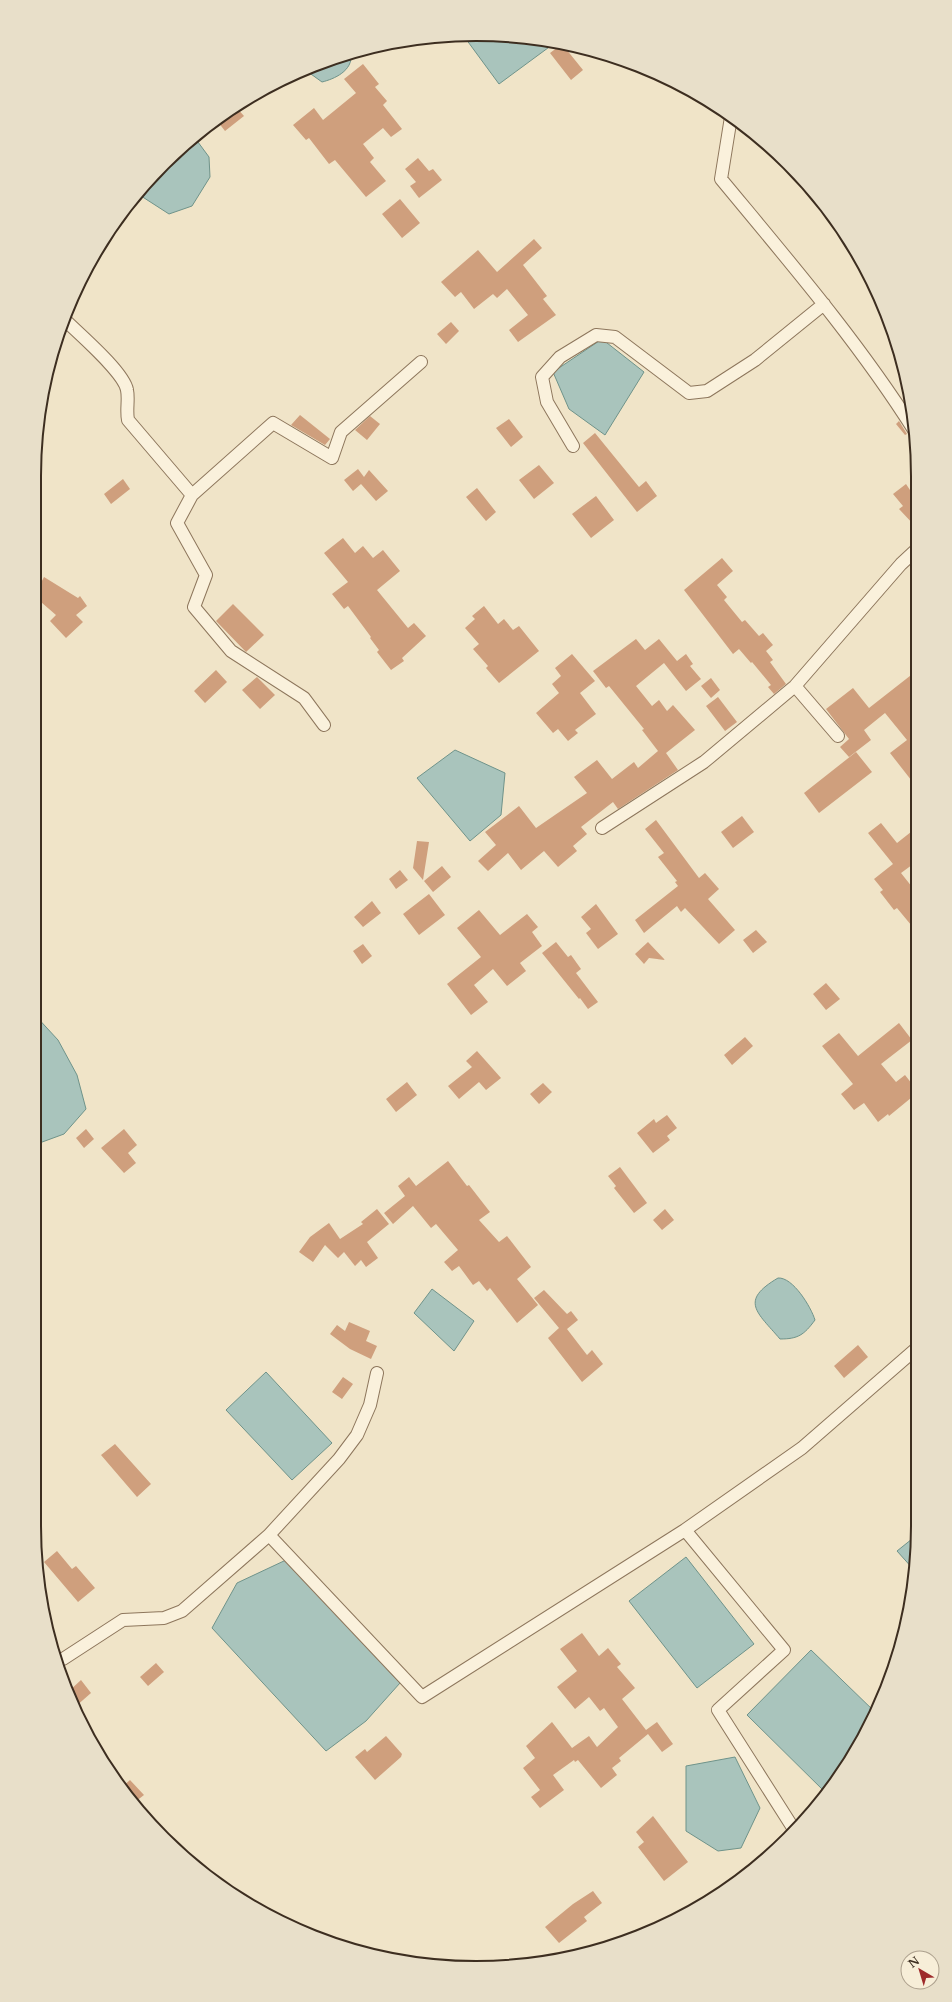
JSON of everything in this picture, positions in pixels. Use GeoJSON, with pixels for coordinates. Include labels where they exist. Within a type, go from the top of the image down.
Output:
{"type":"FeatureCollection","features":[{"type":"Feature","properties":{"kind":"street"},"geometry":{"type":"LineString","coordinates":[[730,123],[721,179],[824,304],[890,392],[907,419]]}},
{"type":"Feature","properties":{"kind":"street"},"geometry":{"type":"LineString","coordinates":[[573,446],[547,402],[542,377],[560,357],[596,335],[615,338],[689,393],[707,391],[755,360],[824,304]]}},
{"type":"Feature","properties":{"kind":"street"},"geometry":{"type":"LineString","coordinates":[[68,324],[112,366],[120,377],[128,389],[126,409],[128,420],[192,495]]}},
{"type":"Feature","properties":{"kind":"street"},"geometry":{"type":"LineString","coordinates":[[324,725],[304,698],[231,651],[194,607],[206,575],[177,523],[192,495],[273,423],[332,458],[341,432],[421,362]]}},
{"type":"Feature","properties":{"kind":"street"},"geometry":{"type":"LineString","coordinates":[[602,828],[704,762],[795,686],[901,564],[911,555]]}},
{"type":"Feature","properties":{"kind":"street"},"geometry":{"type":"LineString","coordinates":[[795,686],[838,736]]}},
{"type":"Feature","properties":{"kind":"street"},"geometry":{"type":"LineString","coordinates":[[269,1535],[422,1697],[685,1530],[802,1448],[911,1353]]}},
{"type":"Feature","properties":{"kind":"street"},"geometry":{"type":"LineString","coordinates":[[62,1659],[123,1620],[164,1618],[182,1611],[269,1535],[339,1459],[357,1435],[370,1405],[377,1373]]}},
{"type":"Feature","properties":{"kind":"street"},"geometry":{"type":"LineString","coordinates":[[685,1530],[784,1650],[718,1710],[792,1826]]}},
{"type":"Feature","properties":{"kind":"water"},"geometry":{"type":"Polygon","coordinates":[[[468,41],[504,42],[549,47],[499,84],[468,41]]]}},
{"type":"Feature","properties":{"kind":"water"},"geometry":{"type":"Polygon","coordinates":[[[351,60],[346,70],[327,81],[322,82],[311,74],[351,60]]]}},
{"type":"Feature","properties":{"kind":"water"},"geometry":{"type":"Polygon","coordinates":[[[198,142],[209,157],[210,177],[192,206],[169,214],[143,197],[168,168],[198,142]]]}},
{"type":"Feature","properties":{"kind":"water"},"geometry":{"type":"Polygon","coordinates":[[[602,339],[644,372],[605,435],[569,409],[553,372],[602,339]]]}},
{"type":"Feature","properties":{"kind":"water"},"geometry":{"type":"Polygon","coordinates":[[[455,750],[505,773],[501,815],[470,841],[417,778],[455,750]]]}},
{"type":"Feature","properties":{"kind":"water"},"geometry":{"type":"Polygon","coordinates":[[[41,1022],[58,1040],[77,1075],[86,1109],[64,1134],[41,1142],[41,1022]]]}},
{"type":"Feature","properties":{"kind":"water"},"geometry":{"type":"Polygon","coordinates":[[[778,1278],[790,1282],[795,1287],[810,1308],[815,1320],[804,1333],[796,1337],[780,1339],[764,1321],[756,1307],[755,1300],[759,1293],[778,1278]]]}},
{"type":"Feature","properties":{"kind":"water"},"geometry":{"type":"Polygon","coordinates":[[[432,1289],[474,1321],[454,1351],[414,1313],[432,1289]]]}},
{"type":"Feature","properties":{"kind":"water"},"geometry":{"type":"Polygon","coordinates":[[[266,1372],[332,1443],[292,1480],[226,1410],[266,1372]]]}},
{"type":"Feature","properties":{"kind":"water"},"geometry":{"type":"Polygon","coordinates":[[[910,1540],[909,1564],[897,1551],[910,1540]]]}},
{"type":"Feature","properties":{"kind":"water"},"geometry":{"type":"Polygon","coordinates":[[[686,1557],[754,1644],[697,1688],[629,1601],[686,1557]]]}},
{"type":"Feature","properties":{"kind":"water"},"geometry":{"type":"Polygon","coordinates":[[[286,1560],[400,1683],[366,1721],[326,1751],[212,1628],[237,1583],[286,1560]]]}},
{"type":"Feature","properties":{"kind":"water"},"geometry":{"type":"Polygon","coordinates":[[[811,1650],[871,1708],[853,1744],[822,1789],[747,1715],[811,1650]]]}},
{"type":"Feature","properties":{"kind":"water"},"geometry":{"type":"Polygon","coordinates":[[[735,1757],[760,1808],[741,1848],[718,1851],[686,1831],[686,1766],[735,1757]]]}},
{"type":"Feature","properties":{"kind":"building"},"geometry":{"type":"Polygon","coordinates":[[[556,48],[567,51],[583,70],[571,80],[550,53],[556,48]]]}},
{"type":"Feature","properties":{"kind":"building"},"geometry":{"type":"Polygon","coordinates":[[[363,64],[379,84],[375,87],[387,101],[383,105],[402,129],[391,137],[383,128],[363,144],[374,158],[370,162],[386,181],[366,197],[335,160],[329,164],[309,138],[306,140],[293,125],[314,108],[323,120],[356,93],[344,79],[363,64]]]}},
{"type":"Feature","properties":{"kind":"building"},"geometry":{"type":"Polygon","coordinates":[[[239,111],[244,116],[225,131],[220,124],[239,111]]]}},
{"type":"Feature","properties":{"kind":"building"},"geometry":{"type":"Polygon","coordinates":[[[418,158],[429,171],[433,169],[442,180],[419,198],[410,186],[416,182],[405,169],[418,158]]]}},
{"type":"Feature","properties":{"kind":"building"},"geometry":{"type":"Polygon","coordinates":[[[400,199],[420,223],[402,238],[382,214],[400,199]]]}},
{"type":"Feature","properties":{"kind":"building"},"geometry":{"type":"Polygon","coordinates":[[[534,239],[542,248],[523,265],[547,296],[543,299],[556,315],[518,342],[509,330],[528,315],[507,289],[497,298],[493,294],[474,309],[461,292],[455,297],[441,282],[478,250],[497,272],[534,239]]]}},
{"type":"Feature","properties":{"kind":"building"},"geometry":{"type":"Polygon","coordinates":[[[451,322],[459,331],[446,344],[437,334],[451,322]]]}},
{"type":"Feature","properties":{"kind":"building"},"geometry":{"type":"Polygon","coordinates":[[[300,415],[330,439],[325,445],[291,425],[300,415]]]}},
{"type":"Feature","properties":{"kind":"building"},"geometry":{"type":"Polygon","coordinates":[[[370,416],[380,424],[367,440],[355,430],[370,416]]]}},
{"type":"Feature","properties":{"kind":"building"},"geometry":{"type":"Polygon","coordinates":[[[509,419],[523,437],[511,447],[496,428],[509,419]]]}},
{"type":"Feature","properties":{"kind":"building"},"geometry":{"type":"Polygon","coordinates":[[[899,421],[907,434],[905,435],[896,424],[899,421]]]}},
{"type":"Feature","properties":{"kind":"building"},"geometry":{"type":"Polygon","coordinates":[[[595,433],[639,487],[646,481],[657,496],[637,512],[583,443],[595,433]]]}},
{"type":"Feature","properties":{"kind":"building"},"geometry":{"type":"Polygon","coordinates":[[[539,465],[554,483],[534,499],[519,480],[539,465]]]}},
{"type":"Feature","properties":{"kind":"building"},"geometry":{"type":"Polygon","coordinates":[[[358,469],[364,477],[369,470],[388,491],[376,501],[361,484],[353,491],[344,480],[358,469]]]}},
{"type":"Feature","properties":{"kind":"building"},"geometry":{"type":"Polygon","coordinates":[[[123,479],[130,489],[111,504],[104,494],[123,479]]]}},
{"type":"Feature","properties":{"kind":"building"},"geometry":{"type":"Polygon","coordinates":[[[906,484],[911,492],[911,522],[899,509],[903,506],[893,494],[906,484]]]}},
{"type":"Feature","properties":{"kind":"building"},"geometry":{"type":"Polygon","coordinates":[[[477,488],[496,512],[486,521],[466,497],[477,488]]]}},
{"type":"Feature","properties":{"kind":"building"},"geometry":{"type":"Polygon","coordinates":[[[596,496],[614,520],[591,538],[572,514],[596,496]]]}},
{"type":"Feature","properties":{"kind":"building"},"geometry":{"type":"Polygon","coordinates":[[[343,538],[355,553],[363,546],[373,558],[383,550],[400,571],[377,590],[408,628],[414,623],[426,636],[402,658],[404,661],[391,670],[377,652],[379,650],[370,638],[371,637],[348,606],[344,609],[332,594],[348,582],[324,553],[343,538]]]}},
{"type":"Feature","properties":{"kind":"building"},"geometry":{"type":"Polygon","coordinates":[[[722,558],[733,571],[717,585],[727,597],[724,600],[742,622],[745,620],[759,636],[763,633],[773,645],[766,651],[773,660],[770,662],[786,684],[774,694],[768,687],[771,685],[739,649],[733,654],[684,590],[722,558]]]}},
{"type":"Feature","properties":{"kind":"building"},"geometry":{"type":"Polygon","coordinates":[[[44,577],[78,598],[80,596],[87,606],[76,615],[83,622],[66,638],[50,621],[56,615],[41,602],[41,583],[44,577]]]}},
{"type":"Feature","properties":{"kind":"building"},"geometry":{"type":"Polygon","coordinates":[[[233,604],[264,635],[246,652],[216,621],[233,604]]]}},
{"type":"Feature","properties":{"kind":"building"},"geometry":{"type":"Polygon","coordinates":[[[484,606],[498,624],[504,619],[513,630],[519,626],[539,651],[499,683],[486,668],[488,666],[473,649],[479,644],[465,628],[475,619],[472,616],[484,606]]]}},
{"type":"Feature","properties":{"kind":"building"},"geometry":{"type":"Polygon","coordinates":[[[636,639],[645,650],[659,639],[677,661],[686,654],[693,664],[690,666],[701,679],[686,691],[664,663],[636,686],[652,706],[659,700],[667,711],[673,705],[695,730],[666,753],[678,770],[618,809],[613,802],[581,827],[587,834],[573,846],[577,851],[558,867],[544,851],[521,870],[508,853],[488,871],[478,861],[496,845],[485,832],[519,806],[536,828],[587,793],[574,777],[597,760],[612,779],[634,762],[638,768],[658,751],[642,730],[644,729],[609,686],[606,688],[593,671],[636,639]]]}},
{"type":"Feature","properties":{"kind":"building"},"geometry":{"type":"Polygon","coordinates":[[[572,654],[595,681],[580,693],[596,714],[575,730],[578,733],[568,741],[558,729],[553,733],[536,713],[559,693],[552,684],[561,676],[555,668],[572,654]]]}},
{"type":"Feature","properties":{"kind":"building"},"geometry":{"type":"Polygon","coordinates":[[[216,670],[227,682],[205,703],[194,691],[216,670]]]}},
{"type":"Feature","properties":{"kind":"building"},"geometry":{"type":"Polygon","coordinates":[[[911,675],[911,780],[890,753],[907,740],[885,713],[864,730],[871,740],[849,757],[840,747],[849,739],[826,709],[853,688],[869,708],[911,675]]]}},
{"type":"Feature","properties":{"kind":"building"},"geometry":{"type":"Polygon","coordinates":[[[257,677],[275,695],[260,709],[242,690],[257,677]]]}},
{"type":"Feature","properties":{"kind":"building"},"geometry":{"type":"Polygon","coordinates":[[[711,678],[720,690],[711,698],[701,686],[711,678]]]}},
{"type":"Feature","properties":{"kind":"building"},"geometry":{"type":"Polygon","coordinates":[[[718,697],[737,722],[725,731],[706,706],[718,697]]]}},
{"type":"Feature","properties":{"kind":"building"},"geometry":{"type":"Polygon","coordinates":[[[856,752],[872,772],[819,813],[804,793],[856,752]]]}},
{"type":"Feature","properties":{"kind":"building"},"geometry":{"type":"Polygon","coordinates":[[[742,816],[754,832],[733,848],[721,832],[742,816]]]}},
{"type":"Feature","properties":{"kind":"building"},"geometry":{"type":"Polygon","coordinates":[[[656,820],[699,878],[705,873],[719,889],[708,899],[735,930],[719,944],[685,908],[681,912],[677,906],[644,933],[635,920],[678,886],[675,882],[677,881],[658,857],[664,853],[645,829],[656,820]]]}},
{"type":"Feature","properties":{"kind":"building"},"geometry":{"type":"Polygon","coordinates":[[[881,823],[897,843],[911,832],[911,866],[901,873],[911,886],[911,925],[897,908],[894,910],[880,892],[883,890],[874,879],[893,864],[868,833],[881,823]]]}},
{"type":"Feature","properties":{"kind":"building"},"geometry":{"type":"Polygon","coordinates":[[[417,841],[429,842],[423,880],[413,868],[417,841]]]}},
{"type":"Feature","properties":{"kind":"building"},"geometry":{"type":"Polygon","coordinates":[[[442,866],[451,877],[433,892],[424,881],[442,866]]]}},
{"type":"Feature","properties":{"kind":"building"},"geometry":{"type":"Polygon","coordinates":[[[400,870],[408,880],[396,889],[389,879],[400,870]]]}},
{"type":"Feature","properties":{"kind":"building"},"geometry":{"type":"Polygon","coordinates":[[[429,894],[445,915],[419,935],[403,914],[429,894]]]}},
{"type":"Feature","properties":{"kind":"building"},"geometry":{"type":"Polygon","coordinates":[[[372,901],[381,913],[363,927],[354,917],[372,901]]]}},
{"type":"Feature","properties":{"kind":"building"},"geometry":{"type":"Polygon","coordinates":[[[596,904],[618,934],[598,949],[586,933],[591,929],[581,917],[596,904]]]}},
{"type":"Feature","properties":{"kind":"building"},"geometry":{"type":"Polygon","coordinates":[[[479,910],[500,935],[527,914],[538,927],[532,932],[542,946],[520,963],[526,971],[507,986],[493,969],[474,985],[488,1002],[471,1015],[447,984],[481,957],[457,928],[479,910]]]}},
{"type":"Feature","properties":{"kind":"building"},"geometry":{"type":"Polygon","coordinates":[[[756,930],[767,942],[753,953],[743,940],[756,930]]]}},
{"type":"Feature","properties":{"kind":"building"},"geometry":{"type":"Polygon","coordinates":[[[556,942],[568,957],[571,955],[581,969],[576,973],[598,1002],[588,1009],[542,953],[556,942]]]}},
{"type":"Feature","properties":{"kind":"building"},"geometry":{"type":"Polygon","coordinates":[[[648,942],[665,960],[649,958],[644,964],[635,954],[648,942]]]}},
{"type":"Feature","properties":{"kind":"building"},"geometry":{"type":"Polygon","coordinates":[[[363,944],[372,956],[362,964],[353,951],[363,944]]]}},
{"type":"Feature","properties":{"kind":"building"},"geometry":{"type":"Polygon","coordinates":[[[826,983],[840,999],[826,1010],[813,994],[826,983]]]}},
{"type":"Feature","properties":{"kind":"building"},"geometry":{"type":"Polygon","coordinates":[[[899,1023],[911,1039],[911,1041],[881,1064],[896,1082],[905,1075],[911,1083],[911,1098],[889,1116],[888,1114],[878,1122],[864,1103],[854,1110],[841,1094],[853,1084],[822,1046],[839,1033],[858,1056],[899,1023]]]}},
{"type":"Feature","properties":{"kind":"building"},"geometry":{"type":"Polygon","coordinates":[[[745,1037],[753,1046],[732,1065],[724,1055],[745,1037]]]}},
{"type":"Feature","properties":{"kind":"building"},"geometry":{"type":"Polygon","coordinates":[[[477,1051],[501,1078],[486,1090],[479,1082],[459,1099],[448,1086],[472,1067],[466,1061],[477,1051]]]}},
{"type":"Feature","properties":{"kind":"building"},"geometry":{"type":"Polygon","coordinates":[[[407,1082],[417,1095],[396,1112],[386,1099],[407,1082]]]}},
{"type":"Feature","properties":{"kind":"building"},"geometry":{"type":"Polygon","coordinates":[[[543,1083],[552,1092],[539,1104],[530,1094],[543,1083]]]}},
{"type":"Feature","properties":{"kind":"building"},"geometry":{"type":"Polygon","coordinates":[[[667,1115],[677,1128],[667,1136],[670,1140],[653,1153],[637,1133],[654,1119],[656,1123],[667,1115]]]}},
{"type":"Feature","properties":{"kind":"building"},"geometry":{"type":"Polygon","coordinates":[[[86,1129],[94,1139],[84,1148],[76,1138],[86,1129]]]}},
{"type":"Feature","properties":{"kind":"building"},"geometry":{"type":"Polygon","coordinates":[[[124,1129],[137,1145],[128,1153],[136,1163],[124,1173],[101,1148],[124,1129]]]}},
{"type":"Feature","properties":{"kind":"building"},"geometry":{"type":"Polygon","coordinates":[[[448,1161],[467,1186],[469,1185],[490,1212],[479,1220],[499,1242],[507,1236],[531,1267],[517,1279],[538,1305],[517,1323],[490,1288],[487,1291],[479,1281],[473,1285],[459,1266],[452,1271],[444,1262],[458,1250],[436,1224],[431,1228],[413,1206],[393,1224],[384,1213],[405,1196],[398,1186],[409,1177],[416,1186],[448,1161]]]}},
{"type":"Feature","properties":{"kind":"building"},"geometry":{"type":"Polygon","coordinates":[[[620,1167],[647,1203],[634,1213],[614,1188],[616,1186],[608,1176],[620,1167]]]}},
{"type":"Feature","properties":{"kind":"building"},"geometry":{"type":"Polygon","coordinates":[[[377,1209],[389,1224],[367,1242],[378,1258],[366,1267],[361,1260],[355,1266],[344,1252],[338,1258],[325,1245],[313,1262],[299,1252],[310,1237],[329,1223],[340,1239],[363,1224],[361,1222],[377,1209]]]}},
{"type":"Feature","properties":{"kind":"building"},"geometry":{"type":"Polygon","coordinates":[[[665,1209],[674,1220],[662,1230],[653,1220],[665,1209]]]}},
{"type":"Feature","properties":{"kind":"building"},"geometry":{"type":"Polygon","coordinates":[[[544,1290],[567,1314],[571,1311],[578,1320],[567,1329],[587,1355],[592,1350],[603,1364],[582,1382],[548,1338],[559,1328],[534,1298],[544,1290]]]}},
{"type":"Feature","properties":{"kind":"building"},"geometry":{"type":"Polygon","coordinates":[[[349,1322],[370,1331],[366,1341],[377,1346],[371,1359],[350,1349],[330,1334],[337,1325],[345,1331],[349,1322]]]}},
{"type":"Feature","properties":{"kind":"building"},"geometry":{"type":"Polygon","coordinates":[[[858,1345],[868,1357],[844,1378],[834,1366],[858,1345]]]}},
{"type":"Feature","properties":{"kind":"building"},"geometry":{"type":"Polygon","coordinates":[[[343,1377],[353,1384],[342,1399],[332,1392],[343,1377]]]}},
{"type":"Feature","properties":{"kind":"building"},"geometry":{"type":"Polygon","coordinates":[[[115,1444],[151,1484],[137,1497],[101,1455],[115,1444]]]}},
{"type":"Feature","properties":{"kind":"building"},"geometry":{"type":"Polygon","coordinates":[[[57,1551],[72,1569],[76,1566],[95,1588],[78,1602],[44,1562],[57,1551]]]}},
{"type":"Feature","properties":{"kind":"building"},"geometry":{"type":"Polygon","coordinates":[[[582,1633],[599,1656],[608,1648],[621,1664],[617,1667],[635,1688],[622,1699],[646,1730],[657,1722],[673,1744],[662,1752],[648,1734],[619,1758],[621,1761],[612,1768],[617,1775],[601,1788],[578,1760],[575,1762],[574,1760],[553,1775],[564,1790],[540,1808],[531,1797],[540,1790],[523,1768],[535,1758],[526,1746],[552,1722],[572,1748],[589,1736],[597,1747],[618,1727],[604,1708],[600,1711],[589,1697],[575,1709],[557,1687],[577,1671],[560,1649],[582,1633]]]}},
{"type":"Feature","properties":{"kind":"building"},"geometry":{"type":"Polygon","coordinates":[[[156,1663],[164,1672],[148,1686],[140,1677],[156,1663]]]}},
{"type":"Feature","properties":{"kind":"building"},"geometry":{"type":"Polygon","coordinates":[[[81,1680],[91,1693],[79,1703],[72,1688],[81,1680]]]}},
{"type":"Feature","properties":{"kind":"building"},"geometry":{"type":"Polygon","coordinates":[[[386,1736],[402,1754],[401,1757],[375,1780],[355,1757],[365,1749],[367,1752],[386,1736]]]}},
{"type":"Feature","properties":{"kind":"building"},"geometry":{"type":"Polygon","coordinates":[[[130,1780],[144,1795],[138,1800],[126,1784],[130,1780]]]}},
{"type":"Feature","properties":{"kind":"building"},"geometry":{"type":"Polygon","coordinates":[[[653,1816],[688,1862],[664,1881],[638,1847],[644,1842],[636,1832],[653,1816]]]}},
{"type":"Feature","properties":{"kind":"building"},"geometry":{"type":"Polygon","coordinates":[[[593,1891],[602,1903],[584,1917],[587,1921],[559,1943],[545,1927],[573,1904],[593,1891]]]}}]}
